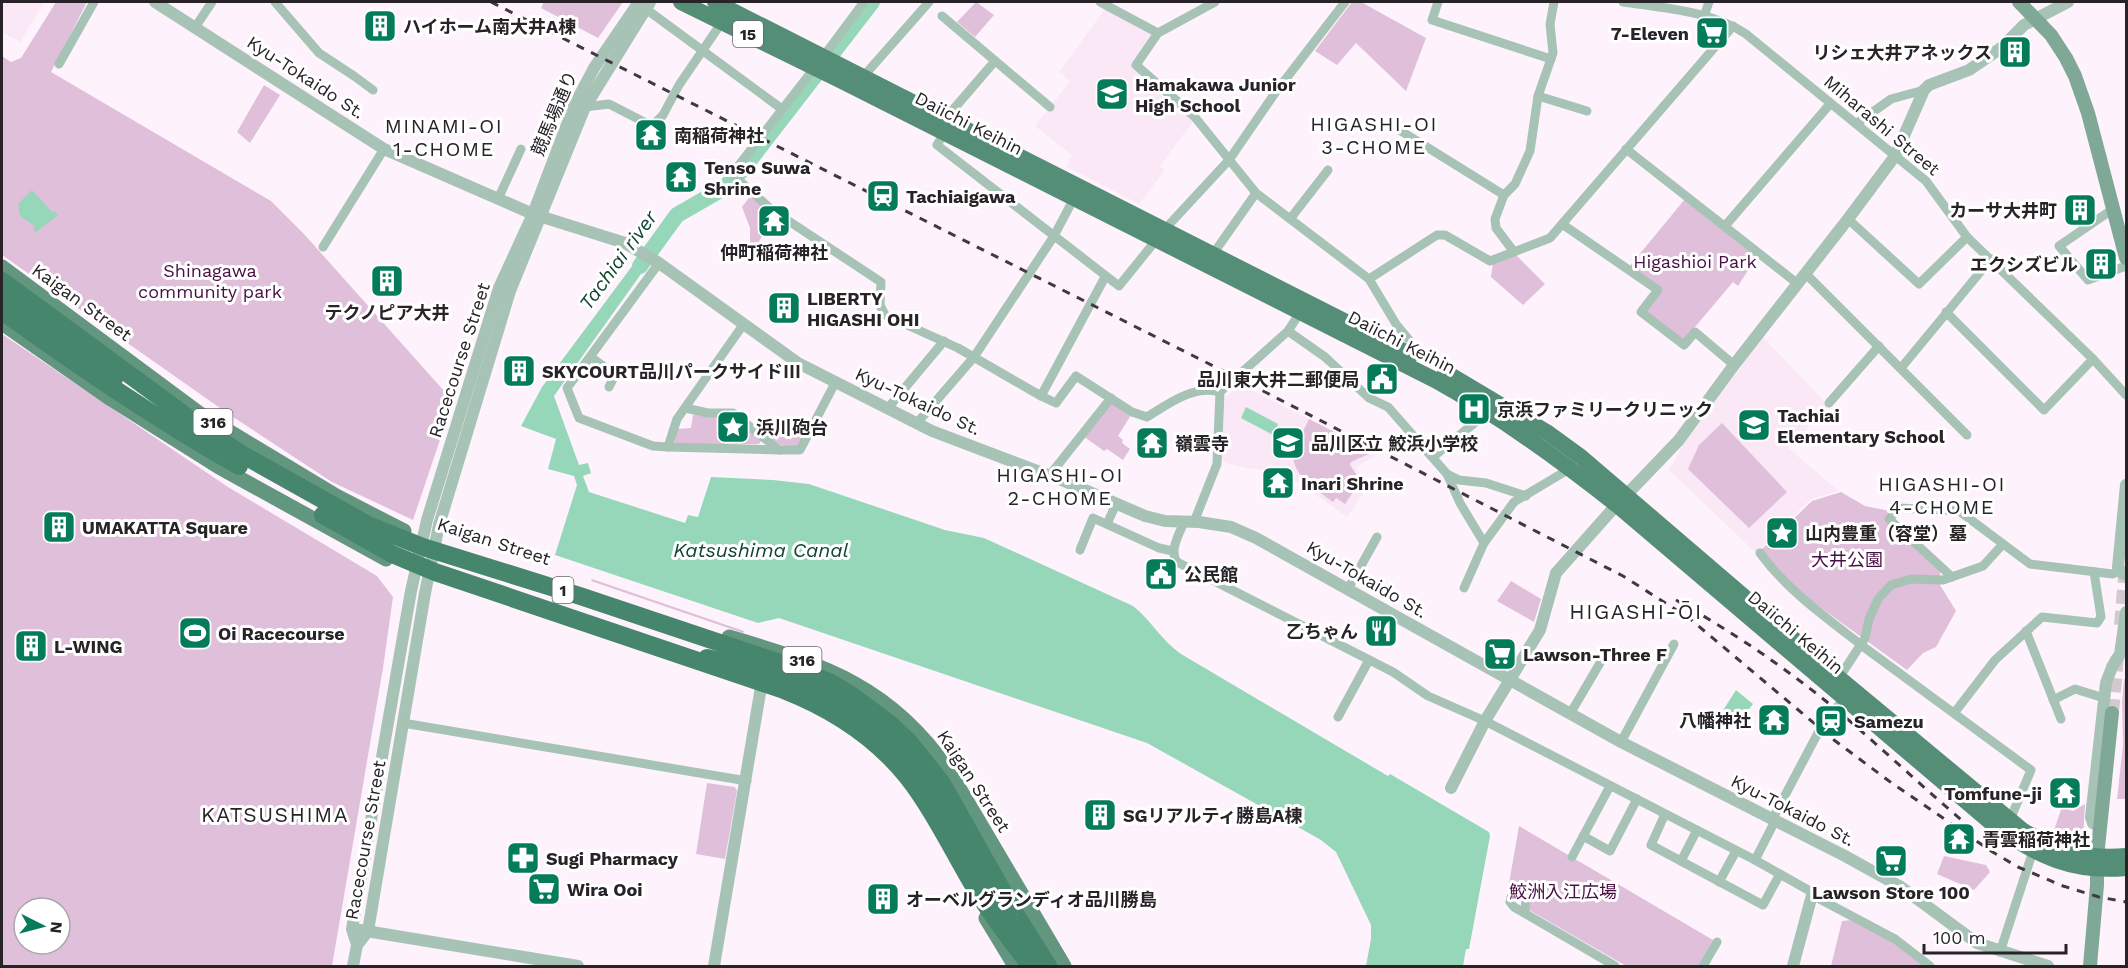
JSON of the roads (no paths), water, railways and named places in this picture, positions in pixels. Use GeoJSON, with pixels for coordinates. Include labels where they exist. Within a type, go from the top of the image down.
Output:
{"type":"FeatureCollection","features":[{"type":"Feature","properties":{"kind":"highway","name":"Daiichi Keihin"},"geometry":{"type":"LineString","coordinates":[[681,2],[724,8],[824,65],[944,126],[1303,307],[1411,355],[1548,433],[1581,457],[1622,500],[1844,698],[1995,826],[2033,851],[2062,863],[2097,863],[2127,868]]}},
{"type":"Feature","properties":{"kind":"highway","name":"Daiichi Keihin"},"geometry":{"type":"LineString","coordinates":[[824,65],[862,78],[1074,198],[1213,254],[1490,411],[1571,468],[1622,500],[2022,830],[2051,846],[2097,863],[2127,856]]}},
{"type":"Feature","properties":{"kind":"highway","name":"1"},"geometry":{"type":"LineString","coordinates":[[2,281],[206,431],[253,461],[368,525],[423,547],[580,596],[795,668],[831,683],[851,695],[890,724],[930,767],[956,806],[1016,915],[1048,966]]}},
{"type":"Feature","properties":{"kind":"highway"},"geometry":{"type":"LineString","coordinates":[[2,297],[123,386],[238,465]]}},
{"type":"Feature","properties":{"kind":"highway","name":"1"},"geometry":{"type":"LineString","coordinates":[[2,311],[117,392],[193,440],[376,546],[407,561],[804,698],[836,715],[892,759],[921,795],[990,911],[1032,966]]}},
{"type":"Feature","properties":{"kind":"highway"},"geometry":{"type":"LineString","coordinates":[[368,525],[401,544],[437,560],[484,576],[714,651],[778,659]]}},
{"type":"Feature","properties":{"kind":"highway"},"geometry":{"type":"LineString","coordinates":[[676,652],[739,664],[808,687],[859,715],[887,737],[932,789],[1032,966]]}},
{"type":"Feature","properties":{"kind":"main road"},"geometry":{"type":"LineString","coordinates":[[2019,2],[2036,17],[2058,44],[2075,76],[2088,113],[2127,258]]}},
{"type":"Feature","properties":{"kind":"main road"},"geometry":{"type":"LineString","coordinates":[[2031,2],[2036,17]]}},
{"type":"Feature","properties":{"kind":"main road","name":"Kaigan Street"},"geometry":{"type":"LineString","coordinates":[[2,267],[200,414],[375,517],[428,540],[684,624],[778,659],[844,677],[868,691],[902,716],[935,750],[1049,941]]}},
{"type":"Feature","properties":{"kind":"main road","name":"316"},"geometry":{"type":"LineString","coordinates":[[2,323],[111,399],[230,474],[364,549],[422,574],[761,687],[831,717],[874,751],[902,781],[924,813],[1015,966]]}},
{"type":"Feature","properties":{"kind":"main road"},"geometry":{"type":"LineString","coordinates":[[2090,966],[2100,827],[2112,713]]}},
{"type":"Feature","properties":{"kind":"main road"},"geometry":{"type":"LineString","coordinates":[[1049,941],[1056,966]]}},
{"type":"Feature","properties":{"kind":"main road","name":"316"},"geometry":{"type":"LineString","coordinates":[[1049,941],[1064,966]]}},
{"type":"Feature","properties":{"kind":"street"},"geometry":{"type":"LineString","coordinates":[[59,64],[93,2]]}},
{"type":"Feature","properties":{"kind":"street","name":"Kyu-Tokaido St."},"geometry":{"type":"LineString","coordinates":[[155,2],[196,26],[384,149],[537,216],[625,243],[642,252],[798,363],[835,382],[932,431],[1145,516],[1231,527],[1280,550],[1621,742],[1840,853],[1900,887],[1977,943],[2048,966]]}},
{"type":"Feature","properties":{"kind":"street"},"geometry":{"type":"LineString","coordinates":[[196,26],[212,2]]}},
{"type":"Feature","properties":{"kind":"street"},"geometry":{"type":"LineString","coordinates":[[275,2],[319,53],[373,90]]}},
{"type":"Feature","properties":{"kind":"street"},"geometry":{"type":"LineString","coordinates":[[864,2],[824,65],[782,109],[732,174],[772,210],[881,282],[880,305],[885,315],[944,341],[1056,403],[1076,376],[1132,412],[1147,417],[1192,393],[1212,389],[1220,392]]}},
{"type":"Feature","properties":{"kind":"street"},"geometry":{"type":"LineString","coordinates":[[862,78],[929,2]]}},
{"type":"Feature","properties":{"kind":"street"},"geometry":{"type":"LineString","coordinates":[[1100,2],[1158,33]]}},
{"type":"Feature","properties":{"kind":"street"},"geometry":{"type":"LineString","coordinates":[[1215,2],[1158,33],[1136,65],[1194,116],[1256,193],[1369,279],[1396,324],[1410,341],[1411,355]]}},
{"type":"Feature","properties":{"kind":"street"},"geometry":{"type":"LineString","coordinates":[[995,61],[944,126],[937,145],[1119,286],[1161,234],[1229,160],[1275,93],[1345,2]]}},
{"type":"Feature","properties":{"kind":"street"},"geometry":{"type":"LineString","coordinates":[[1438,2],[1432,20],[1551,59]]}},
{"type":"Feature","properties":{"kind":"street"},"geometry":{"type":"LineString","coordinates":[[1514,252],[1496,228],[1495,219],[1504,195],[1515,184],[1530,151],[1538,96],[1553,53],[1550,24],[1554,2]]}},
{"type":"Feature","properties":{"kind":"street","name":"Miharashi Street"},"geometry":{"type":"LineString","coordinates":[[1623,2],[1704,16],[1733,26],[1783,63],[1926,181],[1967,237],[2127,395]]}},
{"type":"Feature","properties":{"kind":"street"},"geometry":{"type":"LineString","coordinates":[[1704,16],[1709,2]]}},
{"type":"Feature","properties":{"kind":"street"},"geometry":{"type":"LineString","coordinates":[[1856,124],[1891,99],[1924,90],[1969,70],[2001,48],[2036,17],[2068,2]]}},
{"type":"Feature","properties":{"kind":"street"},"geometry":{"type":"LineString","coordinates":[[645,4],[703,51],[782,109]]}},
{"type":"Feature","properties":{"kind":"street","name":"競馬場通り"},"geometry":{"type":"LineString","coordinates":[[537,216],[585,107],[645,4]]}},
{"type":"Feature","properties":{"kind":"street","name":"競馬場通り"},"geometry":{"type":"LineString","coordinates":[[537,216],[580,92],[594,68],[645,4]]}},
{"type":"Feature","properties":{"kind":"street"},"geometry":{"type":"LineString","coordinates":[[585,107],[609,104],[652,126],[663,115],[703,51],[724,8]]}},
{"type":"Feature","properties":{"kind":"street"},"geometry":{"type":"LineString","coordinates":[[942,16],[1050,107]]}},
{"type":"Feature","properties":{"kind":"street"},"geometry":{"type":"LineString","coordinates":[[1369,279],[1437,235],[1444,235],[1490,261],[1550,238],[1733,26]]}},
{"type":"Feature","properties":{"kind":"street"},"geometry":{"type":"LineString","coordinates":[[1451,788],[1485,721],[1540,630],[1556,573],[1679,440],[1734,365],[1848,219],[1895,156],[1924,90]]}},
{"type":"Feature","properties":{"kind":"street"},"geometry":{"type":"LineString","coordinates":[[1538,96],[1587,111]]}},
{"type":"Feature","properties":{"kind":"street"},"geometry":{"type":"LineString","coordinates":[[1725,226],[1830,104]]}},
{"type":"Feature","properties":{"kind":"street"},"geometry":{"type":"LineString","coordinates":[[1401,131],[1504,195]]}},
{"type":"Feature","properties":{"kind":"street"},"geometry":{"type":"LineString","coordinates":[[323,247],[384,149]]}},
{"type":"Feature","properties":{"kind":"street"},"geometry":{"type":"LineString","coordinates":[[498,199],[521,149]]}},
{"type":"Feature","properties":{"kind":"street"},"geometry":{"type":"LineString","coordinates":[[1626,149],[1725,226],[1802,279],[1879,345],[1967,435]]}},
{"type":"Feature","properties":{"kind":"street"},"geometry":{"type":"LineString","coordinates":[[1290,219],[1328,170]]}},
{"type":"Feature","properties":{"kind":"street"},"geometry":{"type":"LineString","coordinates":[[1213,254],[1256,193]]}},
{"type":"Feature","properties":{"kind":"street"},"geometry":{"type":"LineString","coordinates":[[917,423],[974,357],[1054,236],[1074,198]]}},
{"type":"Feature","properties":{"kind":"street"},"geometry":{"type":"LineString","coordinates":[[2113,209],[2060,246],[2088,280],[2127,266]]}},
{"type":"Feature","properties":{"kind":"street","name":"Racecourse Street"},"geometry":{"type":"LineString","coordinates":[[357,945],[352,929],[428,540],[537,216]]}},
{"type":"Feature","properties":{"kind":"street"},"geometry":{"type":"LineString","coordinates":[[1848,219],[1918,284],[1967,237]]}},
{"type":"Feature","properties":{"kind":"street"},"geometry":{"type":"LineString","coordinates":[[1562,224],[1658,290],[1641,312],[1684,345],[1695,332],[1734,365]]}},
{"type":"Feature","properties":{"kind":"street"},"geometry":{"type":"LineString","coordinates":[[1901,368],[1991,259]]}},
{"type":"Feature","properties":{"kind":"street"},"geometry":{"type":"LineString","coordinates":[[657,262],[567,388],[579,418],[653,446],[800,450],[835,382]]}},
{"type":"Feature","properties":{"kind":"street"},"geometry":{"type":"LineString","coordinates":[[1041,396],[1105,276]]}},
{"type":"Feature","properties":{"kind":"street"},"geometry":{"type":"LineString","coordinates":[[1303,307],[1288,331],[1220,392],[1217,464],[1173,551],[1174,559],[1393,672],[1428,696],[1485,721],[1755,860],[1810,891],[1812,895],[1895,939],[1930,966]]}},
{"type":"Feature","properties":{"kind":"street"},"geometry":{"type":"LineString","coordinates":[[1946,312],[2044,410],[2093,359]]}},
{"type":"Feature","properties":{"kind":"street"},"geometry":{"type":"LineString","coordinates":[[668,447],[677,419],[743,325]]}},
{"type":"Feature","properties":{"kind":"street"},"geometry":{"type":"LineString","coordinates":[[1288,331],[1325,357],[1369,398],[1388,407],[1447,474],[1460,503],[1484,543]]}},
{"type":"Feature","properties":{"kind":"street"},"geometry":{"type":"LineString","coordinates":[[888,408],[944,341]]}},
{"type":"Feature","properties":{"kind":"street"},"geometry":{"type":"LineString","coordinates":[[1828,403],[1879,345]]}},
{"type":"Feature","properties":{"kind":"street"},"geometry":{"type":"LineString","coordinates":[[591,357],[615,375],[609,387]]}},
{"type":"Feature","properties":{"kind":"street"},"geometry":{"type":"LineString","coordinates":[[1049,476],[1111,398]]}},
{"type":"Feature","properties":{"kind":"street"},"geometry":{"type":"LineString","coordinates":[[685,408],[708,413],[733,413],[779,450]]}},
{"type":"Feature","properties":{"kind":"street"},"geometry":{"type":"LineString","coordinates":[[1433,457],[1490,411]]}},
{"type":"Feature","properties":{"kind":"street"},"geometry":{"type":"LineString","coordinates":[[1464,588],[1484,543],[1514,502],[1571,468]]}},
{"type":"Feature","properties":{"kind":"street"},"geometry":{"type":"LineString","coordinates":[[1447,474],[1459,480],[1486,483],[1526,496]]}},
{"type":"Feature","properties":{"kind":"street"},"geometry":{"type":"LineString","coordinates":[[1952,576],[1889,519],[1899,508],[1959,511],[2030,564],[2113,574],[2123,573],[2127,485]]}},
{"type":"Feature","properties":{"kind":"street"},"geometry":{"type":"LineString","coordinates":[[1107,524],[1116,504]]}},
{"type":"Feature","properties":{"kind":"street"},"geometry":{"type":"LineString","coordinates":[[1080,550],[1093,518],[1159,548],[1173,551]]}},
{"type":"Feature","properties":{"kind":"street"},"geometry":{"type":"LineString","coordinates":[[1348,589],[1377,537]]}},
{"type":"Feature","properties":{"kind":"street"},"geometry":{"type":"LineString","coordinates":[[1839,678],[1865,638],[1869,619],[1878,598],[1891,585],[1911,579],[1943,580],[1983,566],[2003,544]]}},
{"type":"Feature","properties":{"kind":"street"},"geometry":{"type":"LineString","coordinates":[[1760,553],[1774,572],[1797,595],[1860,645],[1955,712],[2031,770],[2012,815],[2008,819]]}},
{"type":"Feature","properties":{"kind":"street"},"geometry":{"type":"LineString","coordinates":[[1955,712],[1995,660],[2042,617],[2097,623],[2101,617],[2094,572]]}},
{"type":"Feature","properties":{"kind":"street","name":"Racecourse Street"},"geometry":{"type":"LineString","coordinates":[[357,945],[368,931],[403,723],[422,574]]}},
{"type":"Feature","properties":{"kind":"street"},"geometry":{"type":"LineString","coordinates":[[2100,827],[2093,823],[2091,816],[2104,698],[2107,678],[2120,654],[2127,612]]}},
{"type":"Feature","properties":{"kind":"street"},"geometry":{"type":"LineString","coordinates":[[2026,632],[2061,719]]}},
{"type":"Feature","properties":{"kind":"street"},"geometry":{"type":"LineString","coordinates":[[1621,742],[1674,644]]}},
{"type":"Feature","properties":{"kind":"street"},"geometry":{"type":"LineString","coordinates":[[1338,717],[1369,660]]}},
{"type":"Feature","properties":{"kind":"street"},"geometry":{"type":"LineString","coordinates":[[1570,714],[1600,663]]}},
{"type":"Feature","properties":{"kind":"street"},"geometry":{"type":"LineString","coordinates":[[714,966],[747,781],[761,687]]}},
{"type":"Feature","properties":{"kind":"street"},"geometry":{"type":"LineString","coordinates":[[2054,700],[2075,689],[2104,698]]}},
{"type":"Feature","properties":{"kind":"street"},"geometry":{"type":"LineString","coordinates":[[1755,860],[1819,731],[1844,698]]}},
{"type":"Feature","properties":{"kind":"street"},"geometry":{"type":"LineString","coordinates":[[403,723],[747,781]]}},
{"type":"Feature","properties":{"kind":"street"},"geometry":{"type":"LineString","coordinates":[[1572,858],[1610,786]]}},
{"type":"Feature","properties":{"kind":"street"},"geometry":{"type":"LineString","coordinates":[[1583,836],[1610,851],[1637,799]]}},
{"type":"Feature","properties":{"kind":"street"},"geometry":{"type":"LineString","coordinates":[[1665,814],[1650,845],[1763,905],[1780,874]]}},
{"type":"Feature","properties":{"kind":"street"},"geometry":{"type":"LineString","coordinates":[[1681,861],[1696,830]]}},
{"type":"Feature","properties":{"kind":"street"},"geometry":{"type":"LineString","coordinates":[[1719,882],[1736,851]]}},
{"type":"Feature","properties":{"kind":"street"},"geometry":{"type":"LineString","coordinates":[[2000,952],[2033,851]]}},
{"type":"Feature","properties":{"kind":"street"},"geometry":{"type":"LineString","coordinates":[[1793,966],[1812,895]]}},
{"type":"Feature","properties":{"kind":"street"},"geometry":{"type":"LineString","coordinates":[[1525,912],[1615,966]]}},
{"type":"Feature","properties":{"kind":"street"},"geometry":{"type":"LineString","coordinates":[[352,929],[578,966]]}},
{"type":"Feature","properties":{"kind":"street"},"geometry":{"type":"LineString","coordinates":[[1703,966],[1717,942]]}},
{"type":"Feature","properties":{"kind":"street"},"geometry":{"type":"LineString","coordinates":[[353,966],[357,945]]}},
{"type":"Feature","properties":{"kind":"water"},"geometry":{"type":"Polygon","coordinates":[[[32,190],[52,212],[58,215],[36,232],[33,229],[35,226],[20,216],[18,204],[32,190]]]}},
{"type":"Feature","properties":{"kind":"water","name":"Katsushima Canal"},"geometry":{"type":"Polygon","coordinates":[[[647,246],[656,253],[554,396],[579,465],[588,463],[591,473],[583,476],[589,492],[685,523],[688,515],[698,517],[711,477],[809,484],[945,530],[984,538],[1133,606],[1181,654],[1388,776],[1390,774],[1489,832],[1469,949],[1466,949],[1463,966],[1366,966],[1371,925],[1336,852],[1321,840],[1147,743],[779,618],[758,623],[555,555],[577,485],[574,476],[548,469],[556,439],[521,426],[542,387],[647,246]]]}},
{"type":"Feature","properties":{"kind":"water"},"geometry":{"type":"Polygon","coordinates":[[[1246,407],[1278,424],[1273,435],[1241,418],[1246,407]]]}},
{"type":"Feature","properties":{"kind":"water"},"geometry":{"type":"Polygon","coordinates":[[[1736,690],[1753,704],[1734,727],[1728,727],[1722,723],[1720,715],[1736,690]]]}},
{"type":"Feature","properties":{"kind":"waterway","name":"Tachiai river"},"geometry":{"type":"LineString","coordinates":[[640,266],[677,215],[724,188],[742,170],[872,2]]}},
{"type":"Feature","properties":{"kind":"tunnel"},"geometry":{"type":"LineString","coordinates":[[2121,625],[2126,565]]}},
{"type":"Feature","properties":{"kind":"tunnel"},"geometry":{"type":"LineString","coordinates":[[2112,713],[2117,657]]}},
{"type":"Feature","properties":{"kind":"railway"},"geometry":{"type":"LineString","coordinates":[[491,2],[1267,393],[1623,576],[1689,618],[1834,740],[1991,851],[2018,867],[2063,886],[2099,897],[2126,902]]}},
{"type":"Feature","properties":{"kind":"railway"},"geometry":{"type":"LineString","coordinates":[[1676,600],[1754,648],[1791,674],[1864,733],[1972,829]]}},
{"type":"Feature","properties":{"kind":"place","name":"ハイホーム南大井A棟"},"geometry":{"type":"Point","coordinates":[380,26]}},
{"type":"Feature","properties":{"kind":"place","name":"7-Eleven"},"geometry":{"type":"Point","coordinates":[1712,33]}},
{"type":"Feature","properties":{"kind":"place","name":"リシェ大井アネックス"},"geometry":{"type":"Point","coordinates":[2015,52]}},
{"type":"Feature","properties":{"kind":"place","name":"Hamakawa Junior High School"},"geometry":{"type":"Point","coordinates":[1112,94]}},
{"type":"Feature","properties":{"kind":"place","name":"南稲荷神社"},"geometry":{"type":"Point","coordinates":[651,135]}},
{"type":"Feature","properties":{"kind":"place","name":"Tenso Suwa Shrine"},"geometry":{"type":"Point","coordinates":[681,177]}},
{"type":"Feature","properties":{"kind":"place","name":"Tachiaigawa"},"geometry":{"type":"Point","coordinates":[883,196]}},
{"type":"Feature","properties":{"kind":"place","name":"カーサ大井町"},"geometry":{"type":"Point","coordinates":[2080,210]}},
{"type":"Feature","properties":{"kind":"place","name":"仲町稲荷神社"},"geometry":{"type":"Point","coordinates":[774,221]}},
{"type":"Feature","properties":{"kind":"place","name":"エクシズビル"},"geometry":{"type":"Point","coordinates":[2101,264]}},
{"type":"Feature","properties":{"kind":"place","name":"テクノピア大井"},"geometry":{"type":"Point","coordinates":[387,281]}},
{"type":"Feature","properties":{"kind":"place","name":"LIBERTY HIGASHI OHI"},"geometry":{"type":"Point","coordinates":[784,308]}},
{"type":"Feature","properties":{"kind":"place","name":"SKYCOURT品川パークサイドⅢ"},"geometry":{"type":"Point","coordinates":[519,371]}},
{"type":"Feature","properties":{"kind":"place","name":"品川東大井二郵便局"},"geometry":{"type":"Point","coordinates":[1382,379]}},
{"type":"Feature","properties":{"kind":"place","name":"京浜ファミリークリニック"},"geometry":{"type":"Point","coordinates":[1474,409]}},
{"type":"Feature","properties":{"kind":"place","name":"Tachiai Elementary School"},"geometry":{"type":"Point","coordinates":[1754,425]}},
{"type":"Feature","properties":{"kind":"place","name":"浜川砲台"},"geometry":{"type":"Point","coordinates":[733,427]}},
{"type":"Feature","properties":{"kind":"place","name":"嶺雲寺"},"geometry":{"type":"Point","coordinates":[1152,443]}},
{"type":"Feature","properties":{"kind":"place","name":"品川区立 鮫浜小学校"},"geometry":{"type":"Point","coordinates":[1288,443]}},
{"type":"Feature","properties":{"kind":"place","name":"Inari Shrine"},"geometry":{"type":"Point","coordinates":[1278,483]}},
{"type":"Feature","properties":{"kind":"place","name":"UMAKATTA Square"},"geometry":{"type":"Point","coordinates":[59,527]}},
{"type":"Feature","properties":{"kind":"place","name":"山内豊重（容堂）墓"},"geometry":{"type":"Point","coordinates":[1782,533]}},
{"type":"Feature","properties":{"kind":"place","name":"公民館"},"geometry":{"type":"Point","coordinates":[1161,574]}},
{"type":"Feature","properties":{"kind":"place","name":"乙ちゃん"},"geometry":{"type":"Point","coordinates":[1381,631]}},
{"type":"Feature","properties":{"kind":"place","name":"Oi Racecourse"},"geometry":{"type":"Point","coordinates":[195,633]}},
{"type":"Feature","properties":{"kind":"place","name":"L-WING"},"geometry":{"type":"Point","coordinates":[31,646]}},
{"type":"Feature","properties":{"kind":"place","name":"Lawson-Three F"},"geometry":{"type":"Point","coordinates":[1500,654]}},
{"type":"Feature","properties":{"kind":"place","name":"八幡神社"},"geometry":{"type":"Point","coordinates":[1774,720]}},
{"type":"Feature","properties":{"kind":"place","name":"Samezu"},"geometry":{"type":"Point","coordinates":[1831,721]}},
{"type":"Feature","properties":{"kind":"place","name":"Tomfune-ji"},"geometry":{"type":"Point","coordinates":[2065,793]}},
{"type":"Feature","properties":{"kind":"place","name":"SGリアルティ勝島A棟"},"geometry":{"type":"Point","coordinates":[1100,815]}},
{"type":"Feature","properties":{"kind":"place","name":"青雲稲荷神社"},"geometry":{"type":"Point","coordinates":[1959,839]}},
{"type":"Feature","properties":{"kind":"place","name":"Sugi Pharmacy"},"geometry":{"type":"Point","coordinates":[523,858]}},
{"type":"Feature","properties":{"kind":"place","name":"Lawson Store 100"},"geometry":{"type":"Point","coordinates":[1891,861]}},
{"type":"Feature","properties":{"kind":"place","name":"Wira Ooi"},"geometry":{"type":"Point","coordinates":[544,889]}},
{"type":"Feature","properties":{"kind":"place","name":"オーベルグランディオ品川勝島"},"geometry":{"type":"Point","coordinates":[883,899]}},
{"type":"Feature","properties":{"kind":"district","name":"HIGASHI-OI 3-CHOME"},"geometry":{"type":"Point","coordinates":[1374,136]}},
{"type":"Feature","properties":{"kind":"district","name":"MINAMI-OI 1-CHOME"},"geometry":{"type":"Point","coordinates":[444,138]}},
{"type":"Feature","properties":{"kind":"district","name":"HIGASHI-OI 2-CHOME"},"geometry":{"type":"Point","coordinates":[1060,486]}},
{"type":"Feature","properties":{"kind":"district","name":"HIGASHI-OI 4-CHOME"},"geometry":{"type":"Point","coordinates":[1942,496]}},
{"type":"Feature","properties":{"kind":"district","name":"HIGASHI-ŌI"},"geometry":{"type":"Point","coordinates":[1636,611]}},
{"type":"Feature","properties":{"kind":"district","name":"KATSUSHIMA"},"geometry":{"type":"Point","coordinates":[275,814]}},
{"type":"Feature","properties":{"kind":"park label","name":"Higashioi Park"},"geometry":{"type":"Point","coordinates":[1695,261]}},
{"type":"Feature","properties":{"kind":"park label","name":"Shinagawa community park"},"geometry":{"type":"Point","coordinates":[210,280]}},
{"type":"Feature","properties":{"kind":"park label","name":"大井公園"},"geometry":{"type":"Point","coordinates":[1847,559]}},
{"type":"Feature","properties":{"kind":"park label","name":"鮫洲入江広場"},"geometry":{"type":"Point","coordinates":[1563,891]}}]}
